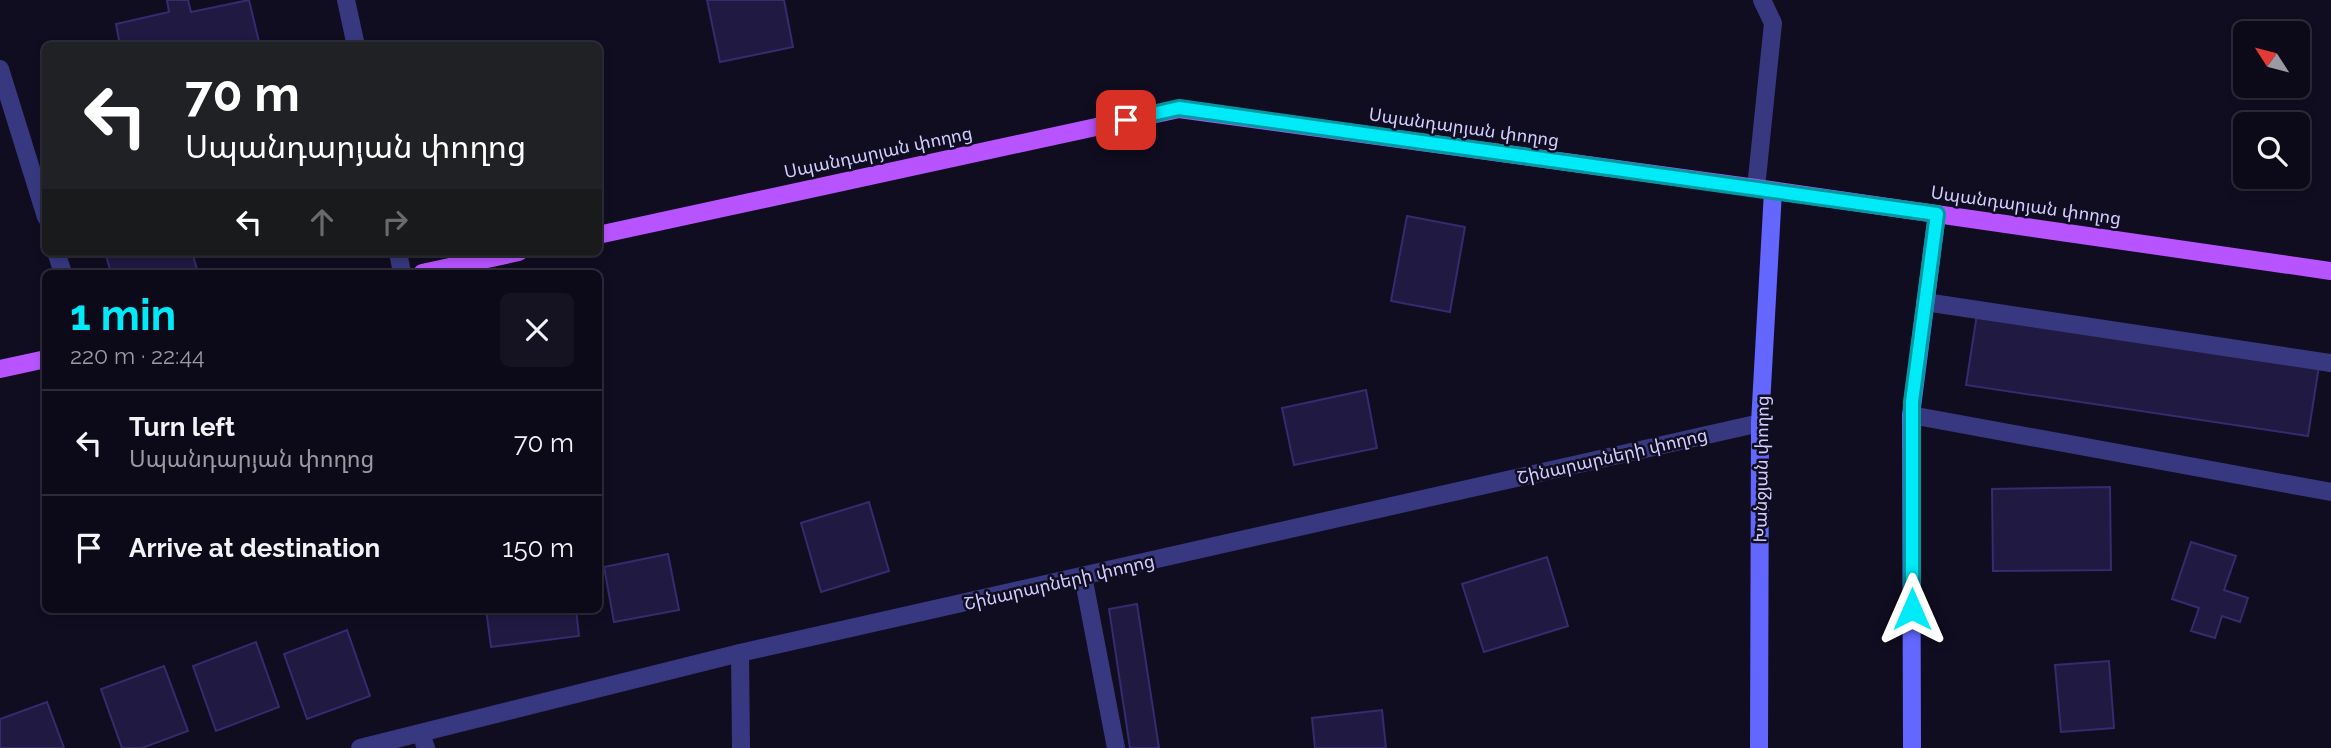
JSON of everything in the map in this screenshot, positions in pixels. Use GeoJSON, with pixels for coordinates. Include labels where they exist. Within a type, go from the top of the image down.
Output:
{"type":"FeatureCollection","features":[{"type":"Feature","properties":{"kind":"main road","name":"Սպանդարյան փողոց"},"geometry":{"type":"LineString","coordinates":[[602,234],[1179,108],[2331,271]]}},
{"type":"Feature","properties":{"kind":"main road"},"geometry":{"type":"LineString","coordinates":[[436,270],[501,256]]}},
{"type":"Feature","properties":{"kind":"main road"},"geometry":{"type":"LineString","coordinates":[[0,369],[42,360]]}},
{"type":"Feature","properties":{"kind":"street"},"geometry":{"type":"LineString","coordinates":[[346,0],[355,42]]}},
{"type":"Feature","properties":{"kind":"street"},"geometry":{"type":"LineString","coordinates":[[1762,0],[1773,23],[1765,189]]}},
{"type":"Feature","properties":{"kind":"street"},"geometry":{"type":"LineString","coordinates":[[0,69],[42,204]]}},
{"type":"Feature","properties":{"kind":"street","name":"Խանջյան փողոց"},"geometry":{"type":"LineString","coordinates":[[1759,748],[1760,422],[1765,189]]}},
{"type":"Feature","properties":{"kind":"street"},"geometry":{"type":"LineString","coordinates":[[1912,748],[1911,415],[1937,214]]}},
{"type":"Feature","properties":{"kind":"street"},"geometry":{"type":"LineString","coordinates":[[1925,302],[2331,363]]}},
{"type":"Feature","properties":{"kind":"street"},"geometry":{"type":"LineString","coordinates":[[1911,415],[2331,492]]}},
{"type":"Feature","properties":{"kind":"street","name":"Շինարարների փողոց"},"geometry":{"type":"LineString","coordinates":[[359,748],[423,741],[740,653],[1760,422]]}},
{"type":"Feature","properties":{"kind":"street"},"geometry":{"type":"LineString","coordinates":[[1083,576],[1116,748]]}},
{"type":"Feature","properties":{"kind":"street"},"geometry":{"type":"LineString","coordinates":[[740,653],[741,748]]}},
{"type":"Feature","properties":{"kind":"building"},"geometry":{"type":"Polygon","coordinates":[[[167,0],[188,0],[191,12],[249,0],[259,42],[119,42],[116,24],[169,12],[167,0]]]}},
{"type":"Feature","properties":{"kind":"building"},"geometry":{"type":"Polygon","coordinates":[[[707,0],[784,0],[793,47],[720,62],[707,0]]]}},
{"type":"Feature","properties":{"kind":"building"},"geometry":{"type":"Polygon","coordinates":[[[1407,216],[1465,227],[1450,312],[1391,301],[1407,216]]]}},
{"type":"Feature","properties":{"kind":"building"},"geometry":{"type":"Polygon","coordinates":[[[106,256],[193,256],[197,270],[110,270],[106,256]]]}},
{"type":"Feature","properties":{"kind":"building"},"geometry":{"type":"Polygon","coordinates":[[[1977,314],[2319,366],[2308,436],[1966,385],[1977,314]]]}},
{"type":"Feature","properties":{"kind":"building"},"geometry":{"type":"Polygon","coordinates":[[[1366,390],[1377,448],[1294,465],[1282,408],[1366,390]]]}},
{"type":"Feature","properties":{"kind":"building"},"geometry":{"type":"Polygon","coordinates":[[[2110,487],[2111,570],[1993,571],[1992,489],[2110,487]]]}},
{"type":"Feature","properties":{"kind":"building"},"geometry":{"type":"Polygon","coordinates":[[[869,502],[889,571],[821,592],[801,523],[869,502]]]}},
{"type":"Feature","properties":{"kind":"building"},"geometry":{"type":"Polygon","coordinates":[[[2191,542],[2236,556],[2224,590],[2248,598],[2240,622],[2222,616],[2215,638],[2191,631],[2199,608],[2172,599],[2191,542]]]}},
{"type":"Feature","properties":{"kind":"building"},"geometry":{"type":"Polygon","coordinates":[[[668,554],[679,610],[614,622],[604,567],[668,554]]]}},
{"type":"Feature","properties":{"kind":"building"},"geometry":{"type":"Polygon","coordinates":[[[1547,557],[1568,626],[1484,652],[1462,584],[1547,557]]]}},
{"type":"Feature","properties":{"kind":"building"},"geometry":{"type":"Polygon","coordinates":[[[1137,604],[1159,748],[1130,748],[1109,609],[1137,604]]]}},
{"type":"Feature","properties":{"kind":"building"},"geometry":{"type":"Polygon","coordinates":[[[487,613],[576,613],[579,636],[491,647],[487,613]]]}},
{"type":"Feature","properties":{"kind":"building"},"geometry":{"type":"Polygon","coordinates":[[[347,630],[370,696],[307,719],[284,654],[347,630]]]}},
{"type":"Feature","properties":{"kind":"building"},"geometry":{"type":"Polygon","coordinates":[[[256,642],[279,707],[216,731],[193,666],[256,642]]]}},
{"type":"Feature","properties":{"kind":"building"},"geometry":{"type":"Polygon","coordinates":[[[2109,661],[2114,728],[2061,732],[2055,665],[2109,661]]]}},
{"type":"Feature","properties":{"kind":"building"},"geometry":{"type":"Polygon","coordinates":[[[164,666],[188,731],[142,748],[122,748],[101,689],[164,666]]]}},
{"type":"Feature","properties":{"kind":"building"},"geometry":{"type":"Polygon","coordinates":[[[47,702],[64,748],[0,748],[0,719],[47,702]]]}},
{"type":"Feature","properties":{"kind":"building"},"geometry":{"type":"Polygon","coordinates":[[[1382,710],[1386,748],[1315,748],[1312,718],[1382,710]]]}},
{"type":"Feature","properties":{"kind":"route"},"geometry":{"type":"LineString","coordinates":[[1126,120],[1179,108],[1937,214],[1912,402],[1912,609]]}}]}
